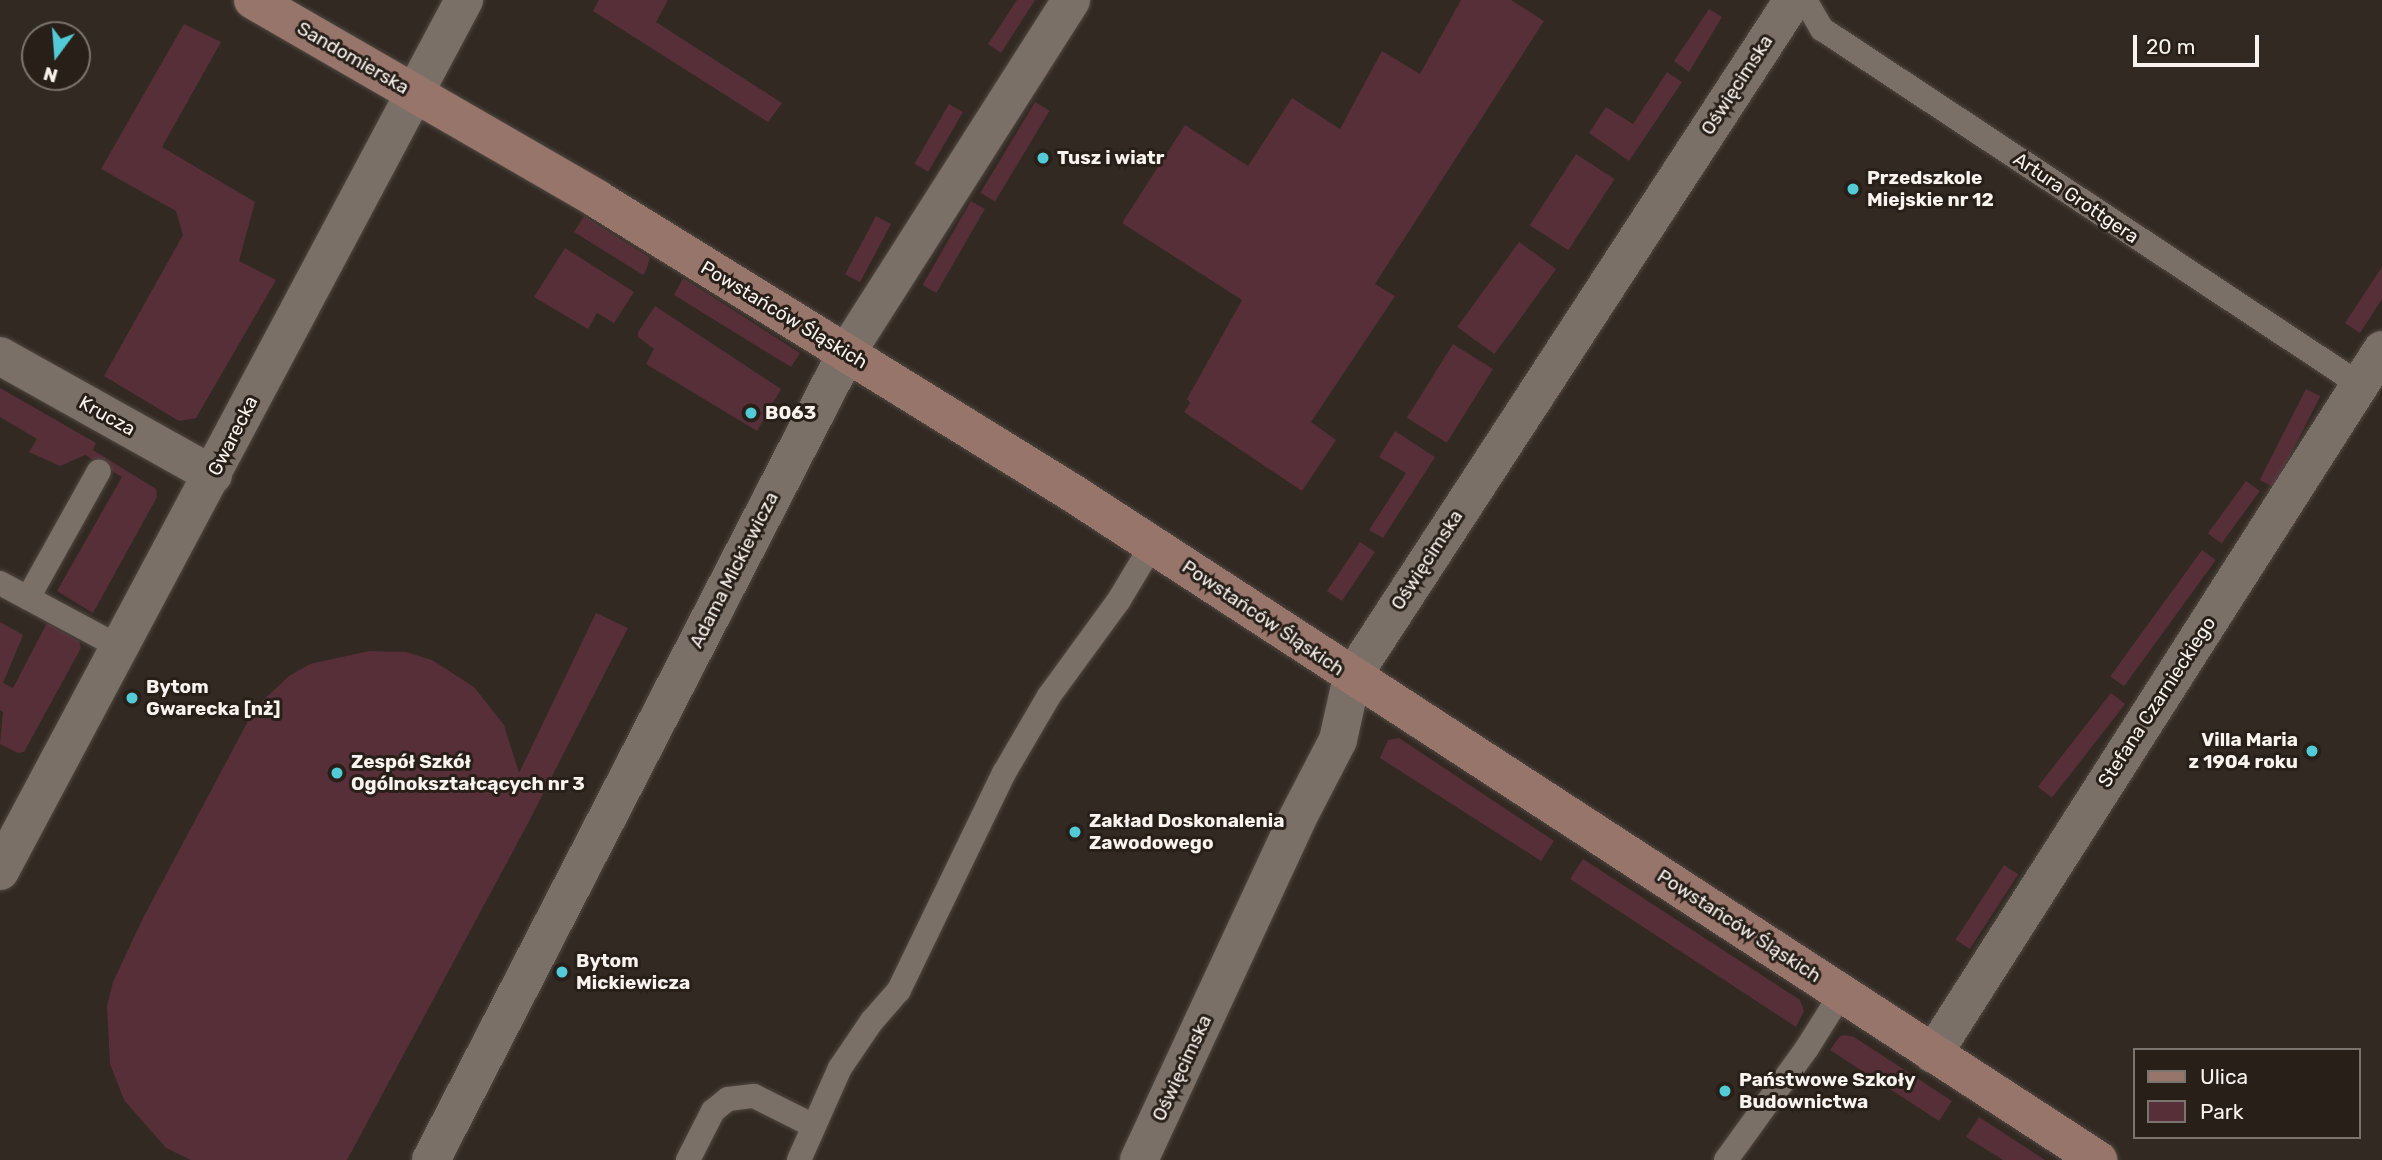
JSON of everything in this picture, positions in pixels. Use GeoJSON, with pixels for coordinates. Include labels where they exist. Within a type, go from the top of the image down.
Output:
{"type":"FeatureCollection","features":[{"type":"Feature","properties":{"kind":"street","name":"Sandomierska"},"geometry":{"type":"LineString","coordinates":[[253,0],[416,95]]}},
{"type":"Feature","properties":{"kind":"street","name":"Gwarecka"},"geometry":{"type":"LineString","coordinates":[[2,862],[214,475],[464,0]]}},
{"type":"Feature","properties":{"kind":"street","name":"Adama Mickiewicza"},"geometry":{"type":"LineString","coordinates":[[431,1160],[847,352],[1071,0]]}},
{"type":"Feature","properties":{"kind":"street","name":"Oświęcimska"},"geometry":{"type":"LineString","coordinates":[[1139,1160],[1296,821],[1338,740],[1352,677],[1793,0]]}},
{"type":"Feature","properties":{"kind":"street","name":"Powstańców Śląskich"},"geometry":{"type":"LineString","coordinates":[[416,95],[597,200],[785,318],[847,352],[1152,545],[2098,1160]]}},
{"type":"Feature","properties":{"kind":"street","name":"Krucza"},"geometry":{"type":"LineString","coordinates":[[0,356],[214,475]]}},
{"type":"Feature","properties":{"kind":"street","name":"Stefana Czarnieckiego"},"geometry":{"type":"LineString","coordinates":[[1933,1054],[2375,364]]}},
{"type":"Feature","properties":{"kind":"lane","name":"Artura Grottgera"},"geometry":{"type":"LineString","coordinates":[[1805,0],[1822,29],[2375,364]]}},
{"type":"Feature","properties":{"kind":"lane"},"geometry":{"type":"LineString","coordinates":[[28,598],[99,471]]}},
{"type":"Feature","properties":{"kind":"lane"},"geometry":{"type":"LineString","coordinates":[[799,1160],[840,1068],[872,1021],[899,990],[1004,773],[1049,696],[1119,600],[1152,545]]}},
{"type":"Feature","properties":{"kind":"lane"},"geometry":{"type":"LineString","coordinates":[[0,583],[121,648]]}},
{"type":"Feature","properties":{"kind":"lane"},"geometry":{"type":"LineString","coordinates":[[1726,1160],[1807,1048],[1841,994]]}},
{"type":"Feature","properties":{"kind":"lane"},"geometry":{"type":"LineString","coordinates":[[688,1160],[713,1111],[728,1099],[754,1096],[814,1126]]}},
{"type":"Feature","properties":{"kind":"green space"},"geometry":{"type":"Polygon","coordinates":[[[599,0],[668,0],[656,22],[782,103],[768,122],[593,11],[599,0]]]}},
{"type":"Feature","properties":{"kind":"green space"},"geometry":{"type":"Polygon","coordinates":[[[1017,0],[1035,0],[1001,53],[988,44],[1017,0]]]}},
{"type":"Feature","properties":{"kind":"green space"},"geometry":{"type":"Polygon","coordinates":[[[1461,0],[1511,0],[1544,21],[1375,284],[1395,296],[1311,422],[1336,440],[1302,491],[1184,412],[1190,403],[1187,399],[1242,300],[1122,223],[1185,125],[1248,166],[1292,98],[1340,129],[1382,51],[1420,74],[1461,0]]]}},
{"type":"Feature","properties":{"kind":"green space"},"geometry":{"type":"Polygon","coordinates":[[[1709,9],[1722,17],[1689,72],[1674,61],[1709,9]]]}},
{"type":"Feature","properties":{"kind":"green space"},"geometry":{"type":"Polygon","coordinates":[[[184,24],[221,42],[162,147],[255,202],[239,261],[276,280],[196,418],[179,421],[104,376],[183,235],[176,211],[101,169],[184,24]]]}},
{"type":"Feature","properties":{"kind":"green space"},"geometry":{"type":"Polygon","coordinates":[[[1667,72],[1682,82],[1629,161],[1589,133],[1606,107],[1633,124],[1667,72]]]}},
{"type":"Feature","properties":{"kind":"green space"},"geometry":{"type":"Polygon","coordinates":[[[1035,102],[1050,111],[995,202],[980,193],[1035,102]]]}},
{"type":"Feature","properties":{"kind":"green space"},"geometry":{"type":"Polygon","coordinates":[[[949,104],[963,112],[928,172],[914,164],[949,104]]]}},
{"type":"Feature","properties":{"kind":"green space"},"geometry":{"type":"Polygon","coordinates":[[[1576,154],[1615,179],[1568,250],[1530,225],[1576,154]]]}},
{"type":"Feature","properties":{"kind":"green space"},"geometry":{"type":"Polygon","coordinates":[[[971,201],[985,209],[936,293],[922,285],[971,201]]]}},
{"type":"Feature","properties":{"kind":"green space"},"geometry":{"type":"Polygon","coordinates":[[[584,216],[650,258],[643,275],[574,232],[584,216]]]}},
{"type":"Feature","properties":{"kind":"green space"},"geometry":{"type":"Polygon","coordinates":[[[876,216],[891,224],[860,282],[845,274],[876,216]]]}},
{"type":"Feature","properties":{"kind":"green space"},"geometry":{"type":"Polygon","coordinates":[[[1519,242],[1556,269],[1494,354],[1457,327],[1519,242]]]}},
{"type":"Feature","properties":{"kind":"green space"},"geometry":{"type":"Polygon","coordinates":[[[565,248],[634,292],[614,323],[597,313],[588,329],[534,297],[565,248]]]}},
{"type":"Feature","properties":{"kind":"green space"},"geometry":{"type":"Polygon","coordinates":[[[2382,267],[2382,299],[2360,333],[2345,323],[2382,267]]]}},
{"type":"Feature","properties":{"kind":"green space"},"geometry":{"type":"Polygon","coordinates":[[[683,278],[800,353],[791,367],[674,295],[683,278]]]}},
{"type":"Feature","properties":{"kind":"green space"},"geometry":{"type":"Polygon","coordinates":[[[655,306],[781,389],[757,431],[646,364],[654,349],[638,337],[638,332],[655,306]]]}},
{"type":"Feature","properties":{"kind":"green space"},"geometry":{"type":"Polygon","coordinates":[[[1453,344],[1493,369],[1447,443],[1407,418],[1453,344]]]}},
{"type":"Feature","properties":{"kind":"green space"},"geometry":{"type":"Polygon","coordinates":[[[0,388],[96,443],[93,450],[156,489],[157,497],[93,613],[57,591],[122,477],[85,455],[60,466],[29,452],[37,439],[0,417],[0,388]]]}},
{"type":"Feature","properties":{"kind":"green space"},"geometry":{"type":"Polygon","coordinates":[[[2306,389],[2320,396],[2274,487],[2260,480],[2306,389]]]}},
{"type":"Feature","properties":{"kind":"green space"},"geometry":{"type":"Polygon","coordinates":[[[1395,431],[1435,457],[1383,538],[1369,530],[1406,473],[1379,457],[1395,431]]]}},
{"type":"Feature","properties":{"kind":"green space"},"geometry":{"type":"Polygon","coordinates":[[[2246,481],[2260,491],[2222,544],[2208,534],[2246,481]]]}},
{"type":"Feature","properties":{"kind":"green space"},"geometry":{"type":"Polygon","coordinates":[[[1360,542],[1375,552],[1342,601],[1327,591],[1360,542]]]}},
{"type":"Feature","properties":{"kind":"green space"},"geometry":{"type":"Polygon","coordinates":[[[2202,550],[2216,560],[2124,686],[2110,676],[2202,550]]]}},
{"type":"Feature","properties":{"kind":"green space"},"geometry":{"type":"Polygon","coordinates":[[[596,613],[628,628],[526,827],[347,1160],[191,1160],[166,1148],[124,1100],[110,1064],[107,1006],[113,982],[143,918],[255,708],[289,676],[310,664],[369,651],[406,652],[432,660],[474,687],[504,725],[519,773],[596,613]]]}},
{"type":"Feature","properties":{"kind":"green space"},"geometry":{"type":"Polygon","coordinates":[[[0,622],[23,635],[3,683],[13,688],[47,623],[79,641],[81,648],[24,752],[18,753],[0,744],[3,712],[0,710],[0,622]]]}},
{"type":"Feature","properties":{"kind":"green space"},"geometry":{"type":"Polygon","coordinates":[[[2111,693],[2125,704],[2052,798],[2038,787],[2111,693]]]}},
{"type":"Feature","properties":{"kind":"green space"},"geometry":{"type":"Polygon","coordinates":[[[1399,738],[1554,841],[1541,861],[1380,758],[1388,740],[1399,738]]]}},
{"type":"Feature","properties":{"kind":"green space"},"geometry":{"type":"Polygon","coordinates":[[[1583,859],[1800,1000],[1804,1011],[1796,1027],[1570,879],[1583,859]]]}},
{"type":"Feature","properties":{"kind":"green space"},"geometry":{"type":"Polygon","coordinates":[[[2004,865],[2018,874],[1970,949],[1956,940],[2004,865]]]}},
{"type":"Feature","properties":{"kind":"green space"},"geometry":{"type":"Polygon","coordinates":[[[1840,1036],[1854,1037],[1952,1101],[1939,1121],[1830,1050],[1840,1036]]]}},
{"type":"Feature","properties":{"kind":"green space"},"geometry":{"type":"Polygon","coordinates":[[[1979,1117],[2045,1160],[2003,1160],[1966,1137],[1979,1117]]]}},
{"type":"Feature","properties":{"kind":"place","name":"Tusz i wiatr"},"geometry":{"type":"Point","coordinates":[1043,158]}},
{"type":"Feature","properties":{"kind":"place","name":"Przedszkole Miejskie nr 12"},"geometry":{"type":"Point","coordinates":[1853,189]}},
{"type":"Feature","properties":{"kind":"place","name":"B063"},"geometry":{"type":"Point","coordinates":[751,413]}},
{"type":"Feature","properties":{"kind":"place","name":"Bytom Gwarecka [nż]"},"geometry":{"type":"Point","coordinates":[132,698]}},
{"type":"Feature","properties":{"kind":"place","name":"Villa Maria z 1904 roku"},"geometry":{"type":"Point","coordinates":[2312,751]}},
{"type":"Feature","properties":{"kind":"place","name":"Zespół Szkół Ogólnokształcących nr 3"},"geometry":{"type":"Point","coordinates":[337,773]}},
{"type":"Feature","properties":{"kind":"place","name":"Zakład Doskonalenia Zawodowego"},"geometry":{"type":"Point","coordinates":[1075,832]}},
{"type":"Feature","properties":{"kind":"place","name":"Bytom Mickiewicza"},"geometry":{"type":"Point","coordinates":[562,972]}},
{"type":"Feature","properties":{"kind":"place","name":"Państwowe Szkoły Budownictwa"},"geometry":{"type":"Point","coordinates":[1725,1091]}}]}
